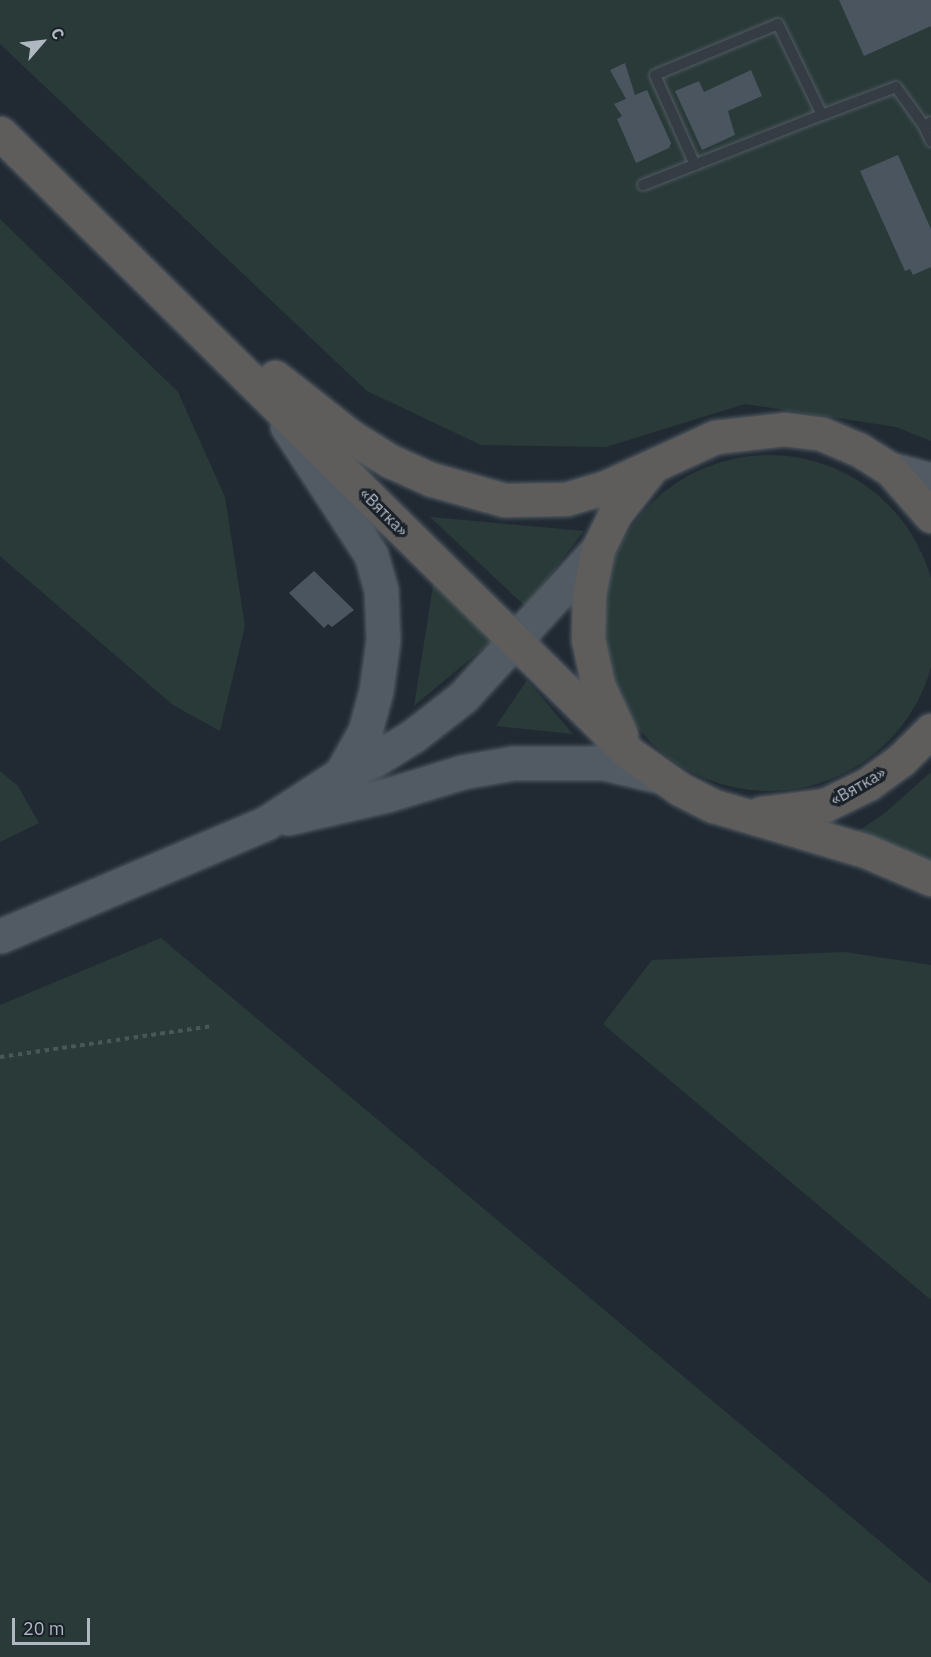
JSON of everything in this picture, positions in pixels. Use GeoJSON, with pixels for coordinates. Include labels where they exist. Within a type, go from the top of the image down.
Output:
{"type":"FeatureCollection","features":[{"type":"Feature","properties":{"kind":"highway","name":"«Вятка»"},"geometry":{"type":"LineString","coordinates":[[0,133],[141,268],[516,644],[629,753],[659,776],[735,812],[866,851],[931,879]]}},
{"type":"Feature","properties":{"kind":"highway","name":"«Вятка»"},"geometry":{"type":"LineString","coordinates":[[141,268],[350,436],[430,479],[504,501],[535,502],[566,499],[606,487],[652,467],[679,450],[715,437],[784,429],[831,438],[858,449],[890,469],[931,516]]}},
{"type":"Feature","properties":{"kind":"highway","name":"«Вятка»"},"geometry":{"type":"LineString","coordinates":[[629,753],[598,685],[588,639],[589,594],[598,549],[615,514],[652,467]]}},
{"type":"Feature","properties":{"kind":"highway","name":"«Вятка»"},"geometry":{"type":"LineString","coordinates":[[735,812],[779,813],[825,805],[868,784],[901,760],[931,730]]}},
{"type":"Feature","properties":{"kind":"main road"},"geometry":{"type":"LineString","coordinates":[[141,268],[289,429],[371,555],[381,590],[382,650],[365,731],[341,774]]}},
{"type":"Feature","properties":{"kind":"main road"},"geometry":{"type":"LineString","coordinates":[[890,469],[931,480]]}},
{"type":"Feature","properties":{"kind":"main road"},"geometry":{"type":"LineString","coordinates":[[266,823],[341,774],[376,759],[413,736],[463,697],[516,644],[598,549]]}},
{"type":"Feature","properties":{"kind":"main road"},"geometry":{"type":"LineString","coordinates":[[0,936],[266,823],[387,795],[462,772],[513,763],[603,763],[659,776]]}},
{"type":"Feature","properties":{"kind":"lane"},"geometry":{"type":"LineString","coordinates":[[695,165],[656,75],[778,24],[822,115]]}},
{"type":"Feature","properties":{"kind":"lane"},"geometry":{"type":"LineString","coordinates":[[643,185],[896,87],[927,124],[931,141]]}},
{"type":"Feature","properties":{"kind":"path"},"geometry":{"type":"LineString","coordinates":[[0,1057],[213,1026]]}},
{"type":"Feature","properties":{"kind":"shaded area"},"geometry":{"type":"Polygon","coordinates":[[[0,0],[931,0],[931,441],[896,427],[745,404],[606,447],[481,445],[367,391],[0,44],[0,0]]]}},
{"type":"Feature","properties":{"kind":"shaded area"},"geometry":{"type":"Polygon","coordinates":[[[0,219],[178,392],[225,497],[245,626],[220,731],[173,705],[0,556],[0,219]]]}},
{"type":"Feature","properties":{"kind":"shaded area"},"geometry":{"type":"Polygon","coordinates":[[[769,455],[802,459],[833,468],[862,484],[888,504],[908,530],[924,559],[933,590],[937,623],[933,656],[924,687],[908,716],[888,742],[862,762],[833,778],[802,787],[769,791],[736,787],[705,778],[676,762],[650,742],[630,716],[614,687],[605,656],[601,623],[605,590],[614,559],[630,530],[650,504],[676,484],[705,468],[736,459],[769,455]]]}},
{"type":"Feature","properties":{"kind":"shaded area"},"geometry":{"type":"Polygon","coordinates":[[[430,517],[584,531],[526,607],[430,517]]]}},
{"type":"Feature","properties":{"kind":"shaded area"},"geometry":{"type":"Polygon","coordinates":[[[435,574],[492,641],[414,706],[435,574]]]}},
{"type":"Feature","properties":{"kind":"shaded area"},"geometry":{"type":"Polygon","coordinates":[[[527,680],[573,734],[496,726],[527,680]]]}},
{"type":"Feature","properties":{"kind":"shaded area"},"geometry":{"type":"Polygon","coordinates":[[[0,771],[18,786],[39,823],[0,842],[0,771]]]}},
{"type":"Feature","properties":{"kind":"shaded area"},"geometry":{"type":"Polygon","coordinates":[[[931,772],[931,864],[854,834],[885,813],[931,772]]]}},
{"type":"Feature","properties":{"kind":"shaded area"},"geometry":{"type":"Polygon","coordinates":[[[161,938],[931,1584],[931,1657],[0,1657],[0,1005],[161,938]]]}},
{"type":"Feature","properties":{"kind":"shaded area"},"geometry":{"type":"Polygon","coordinates":[[[845,952],[931,965],[931,1300],[603,1024],[652,960],[845,952]]]}},
{"type":"Feature","properties":{"kind":"building"},"geometry":{"type":"Polygon","coordinates":[[[839,0],[931,0],[931,26],[864,56],[839,0]]]}},
{"type":"Feature","properties":{"kind":"building"},"geometry":{"type":"Polygon","coordinates":[[[625,63],[635,95],[647,90],[671,143],[669,148],[636,163],[617,119],[622,116],[614,104],[626,99],[610,70],[625,63]]]}},
{"type":"Feature","properties":{"kind":"building"},"geometry":{"type":"Polygon","coordinates":[[[751,70],[762,96],[728,111],[735,135],[702,150],[675,91],[699,81],[704,92],[751,70]]]}},
{"type":"Feature","properties":{"kind":"building"},"geometry":{"type":"Polygon","coordinates":[[[898,155],[931,229],[931,267],[913,275],[910,269],[905,271],[860,171],[898,155]]]}},
{"type":"Feature","properties":{"kind":"building"},"geometry":{"type":"Polygon","coordinates":[[[314,571],[354,610],[332,627],[328,624],[324,628],[289,593],[314,571]]]}}]}
